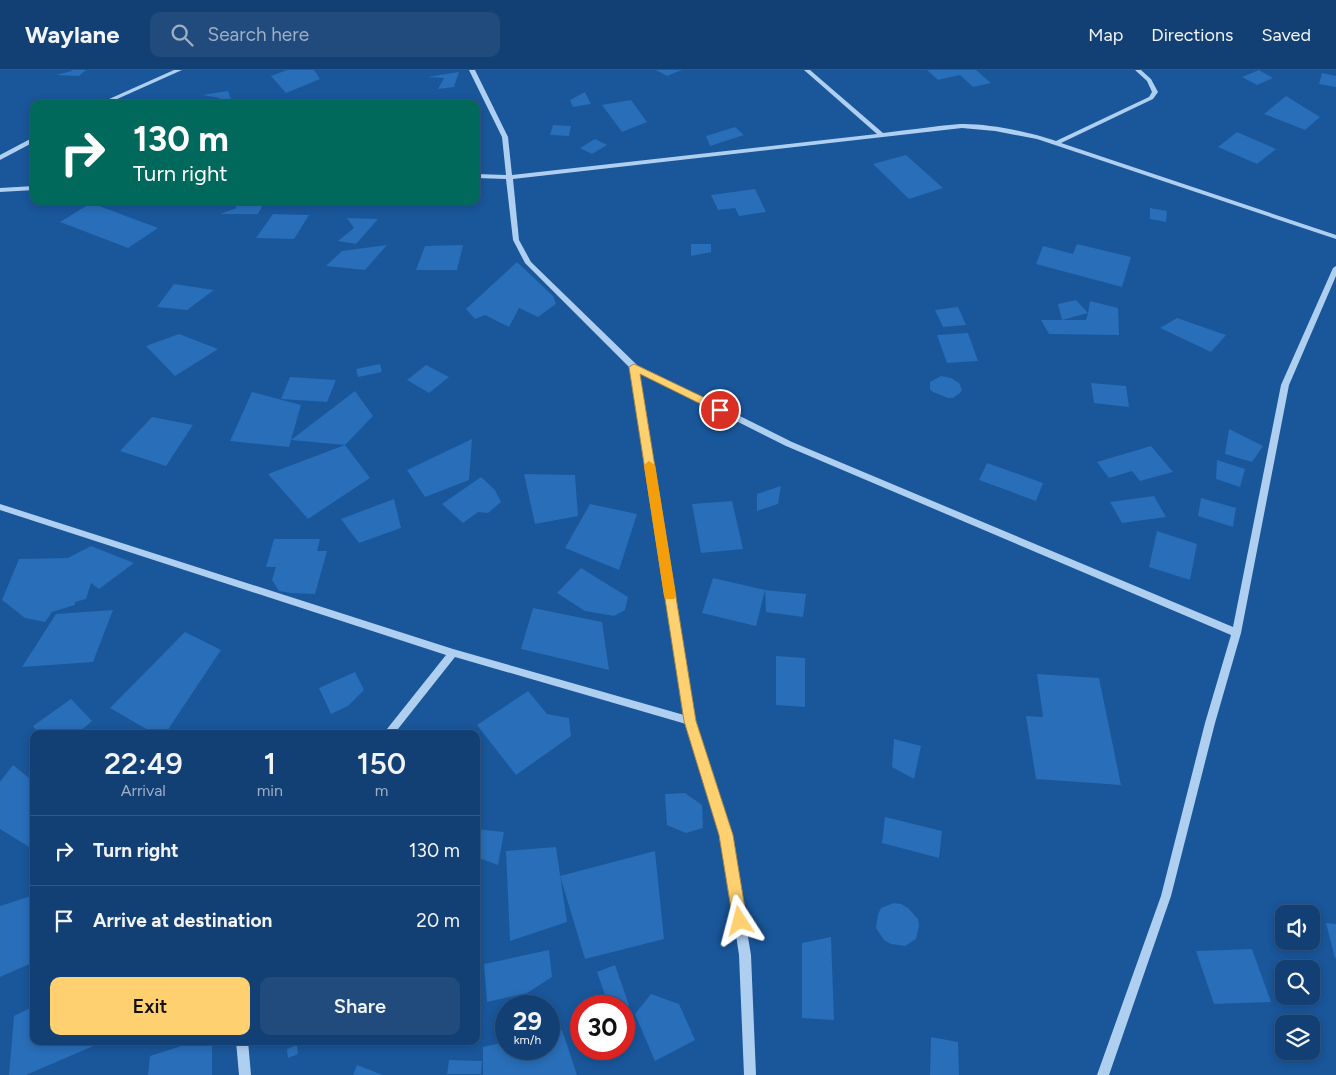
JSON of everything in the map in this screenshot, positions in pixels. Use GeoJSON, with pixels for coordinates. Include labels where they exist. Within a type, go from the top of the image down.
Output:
{"type":"FeatureCollection","features":[{"type":"Feature","properties":{"kind":"street"},"geometry":{"type":"LineString","coordinates":[[110,100],[179,70]]}},
{"type":"Feature","properties":{"kind":"street"},"geometry":{"type":"LineString","coordinates":[[472,70],[505,137],[516,240],[528,263],[634,367],[789,444],[1236,633]]}},
{"type":"Feature","properties":{"kind":"street"},"geometry":{"type":"LineString","coordinates":[[807,70],[881,134]]}},
{"type":"Feature","properties":{"kind":"street"},"geometry":{"type":"LineString","coordinates":[[1056,143],[1151,98],[1154,92],[1152,86],[1149,80],[1138,70]]}},
{"type":"Feature","properties":{"kind":"street"},"geometry":{"type":"LineString","coordinates":[[480,176],[510,177],[962,126],[995,129],[1038,137],[1336,237]]}},
{"type":"Feature","properties":{"kind":"street"},"geometry":{"type":"LineString","coordinates":[[0,158],[30,141]]}},
{"type":"Feature","properties":{"kind":"street"},"geometry":{"type":"LineString","coordinates":[[0,190],[30,188]]}},
{"type":"Feature","properties":{"kind":"street"},"geometry":{"type":"LineString","coordinates":[[1103,1075],[1166,896],[1210,723],[1236,633],[1285,385],[1336,268]]}},
{"type":"Feature","properties":{"kind":"street"},"geometry":{"type":"LineString","coordinates":[[634,367],[690,721],[726,835],[745,955],[750,1075]]}},
{"type":"Feature","properties":{"kind":"street"},"geometry":{"type":"LineString","coordinates":[[0,506],[453,653],[690,721]]}},
{"type":"Feature","properties":{"kind":"street"},"geometry":{"type":"LineString","coordinates":[[391,730],[453,653]]}},
{"type":"Feature","properties":{"kind":"street"},"geometry":{"type":"LineString","coordinates":[[242,1045],[245,1075]]}},
{"type":"Feature","properties":{"kind":"building"},"geometry":{"type":"Polygon","coordinates":[[[70,70],[86,70],[79,76],[56,75],[72,71],[70,70]]]}},
{"type":"Feature","properties":{"kind":"building"},"geometry":{"type":"Polygon","coordinates":[[[287,70],[314,70],[320,79],[286,93],[271,76],[287,70]]]}},
{"type":"Feature","properties":{"kind":"building"},"geometry":{"type":"Polygon","coordinates":[[[656,70],[682,70],[667,76],[656,70]]]}},
{"type":"Feature","properties":{"kind":"building"},"geometry":{"type":"Polygon","coordinates":[[[927,70],[976,70],[991,83],[973,87],[960,75],[938,80],[927,70]]]}},
{"type":"Feature","properties":{"kind":"building"},"geometry":{"type":"Polygon","coordinates":[[[1259,70],[1273,78],[1257,85],[1242,77],[1259,70]]]}},
{"type":"Feature","properties":{"kind":"building"},"geometry":{"type":"Polygon","coordinates":[[[459,72],[454,87],[438,89],[444,78],[427,77],[459,72]]]}},
{"type":"Feature","properties":{"kind":"building"},"geometry":{"type":"Polygon","coordinates":[[[1322,73],[1336,76],[1336,87],[1319,84],[1322,73]]]}},
{"type":"Feature","properties":{"kind":"building"},"geometry":{"type":"Polygon","coordinates":[[[228,91],[231,100],[219,100],[220,98],[202,95],[228,91]]]}},
{"type":"Feature","properties":{"kind":"building"},"geometry":{"type":"Polygon","coordinates":[[[585,92],[591,104],[573,107],[570,100],[585,92]]]}},
{"type":"Feature","properties":{"kind":"building"},"geometry":{"type":"Polygon","coordinates":[[[1286,96],[1320,117],[1305,130],[1264,114],[1286,96]]]}},
{"type":"Feature","properties":{"kind":"building"},"geometry":{"type":"Polygon","coordinates":[[[631,100],[647,122],[622,132],[602,105],[631,100]]]}},
{"type":"Feature","properties":{"kind":"building"},"geometry":{"type":"Polygon","coordinates":[[[553,125],[571,126],[569,136],[550,135],[553,125]]]}},
{"type":"Feature","properties":{"kind":"building"},"geometry":{"type":"Polygon","coordinates":[[[735,127],[744,135],[710,146],[706,136],[735,127]]]}},
{"type":"Feature","properties":{"kind":"building"},"geometry":{"type":"Polygon","coordinates":[[[1237,132],[1276,149],[1257,164],[1218,147],[1237,132]]]}},
{"type":"Feature","properties":{"kind":"building"},"geometry":{"type":"Polygon","coordinates":[[[595,139],[607,145],[592,154],[580,148],[595,139]]]}},
{"type":"Feature","properties":{"kind":"building"},"geometry":{"type":"Polygon","coordinates":[[[906,155],[943,188],[909,199],[873,164],[906,155]]]}},
{"type":"Feature","properties":{"kind":"building"},"geometry":{"type":"Polygon","coordinates":[[[755,189],[766,212],[739,216],[735,208],[718,210],[711,195],[755,189]]]}},
{"type":"Feature","properties":{"kind":"building"},"geometry":{"type":"Polygon","coordinates":[[[88,205],[96,205],[158,228],[128,248],[60,222],[88,205]]]}},
{"type":"Feature","properties":{"kind":"building"},"geometry":{"type":"Polygon","coordinates":[[[234,205],[263,205],[258,214],[220,214],[237,208],[234,205]]]}},
{"type":"Feature","properties":{"kind":"building"},"geometry":{"type":"Polygon","coordinates":[[[1150,208],[1167,211],[1166,222],[1150,219],[1150,208]]]}},
{"type":"Feature","properties":{"kind":"building"},"geometry":{"type":"Polygon","coordinates":[[[273,214],[309,215],[294,239],[256,238],[273,214]]]}},
{"type":"Feature","properties":{"kind":"building"},"geometry":{"type":"Polygon","coordinates":[[[347,218],[378,219],[356,244],[338,241],[354,228],[347,218]]]}},
{"type":"Feature","properties":{"kind":"building"},"geometry":{"type":"Polygon","coordinates":[[[691,244],[711,244],[711,252],[691,256],[691,244]]]}},
{"type":"Feature","properties":{"kind":"building"},"geometry":{"type":"Polygon","coordinates":[[[1077,244],[1131,257],[1122,287],[1036,264],[1043,246],[1073,254],[1077,244]]]}},
{"type":"Feature","properties":{"kind":"building"},"geometry":{"type":"Polygon","coordinates":[[[387,245],[365,270],[326,266],[342,251],[387,245]]]}},
{"type":"Feature","properties":{"kind":"building"},"geometry":{"type":"Polygon","coordinates":[[[463,245],[457,270],[416,270],[425,246],[463,245]]]}},
{"type":"Feature","properties":{"kind":"building"},"geometry":{"type":"Polygon","coordinates":[[[517,262],[553,296],[556,304],[538,317],[519,308],[509,327],[485,315],[475,319],[466,309],[517,262]]]}},
{"type":"Feature","properties":{"kind":"building"},"geometry":{"type":"Polygon","coordinates":[[[174,284],[214,290],[187,310],[157,307],[174,284]]]}},
{"type":"Feature","properties":{"kind":"building"},"geometry":{"type":"Polygon","coordinates":[[[1076,300],[1088,313],[1062,320],[1058,304],[1076,300]]]}},
{"type":"Feature","properties":{"kind":"building"},"geometry":{"type":"Polygon","coordinates":[[[1090,301],[1118,308],[1119,335],[1049,334],[1041,320],[1086,320],[1090,301]]]}},
{"type":"Feature","properties":{"kind":"building"},"geometry":{"type":"Polygon","coordinates":[[[958,307],[966,325],[943,327],[935,310],[958,307]]]}},
{"type":"Feature","properties":{"kind":"building"},"geometry":{"type":"Polygon","coordinates":[[[1177,318],[1226,335],[1211,352],[1160,328],[1177,318]]]}},
{"type":"Feature","properties":{"kind":"building"},"geometry":{"type":"Polygon","coordinates":[[[968,333],[978,361],[947,363],[937,335],[968,333]]]}},
{"type":"Feature","properties":{"kind":"building"},"geometry":{"type":"Polygon","coordinates":[[[179,334],[218,349],[175,376],[146,346],[179,334]]]}},
{"type":"Feature","properties":{"kind":"building"},"geometry":{"type":"Polygon","coordinates":[[[380,364],[382,372],[358,377],[356,369],[380,364]]]}},
{"type":"Feature","properties":{"kind":"building"},"geometry":{"type":"Polygon","coordinates":[[[426,365],[449,377],[429,393],[407,380],[426,365]]]}},
{"type":"Feature","properties":{"kind":"building"},"geometry":{"type":"Polygon","coordinates":[[[941,376],[951,378],[959,383],[962,390],[960,393],[953,398],[948,398],[933,392],[930,389],[930,382],[941,376]]]}},
{"type":"Feature","properties":{"kind":"building"},"geometry":{"type":"Polygon","coordinates":[[[290,377],[336,380],[327,402],[281,399],[290,377]]]}},
{"type":"Feature","properties":{"kind":"building"},"geometry":{"type":"Polygon","coordinates":[[[1091,383],[1126,386],[1129,407],[1094,403],[1091,383]]]}},
{"type":"Feature","properties":{"kind":"building"},"geometry":{"type":"Polygon","coordinates":[[[355,391],[373,416],[345,445],[291,440],[355,391]]]}},
{"type":"Feature","properties":{"kind":"building"},"geometry":{"type":"Polygon","coordinates":[[[252,392],[301,405],[289,447],[230,441],[252,392]]]}},
{"type":"Feature","properties":{"kind":"building"},"geometry":{"type":"Polygon","coordinates":[[[152,417],[193,425],[166,466],[120,451],[152,417]]]}},
{"type":"Feature","properties":{"kind":"building"},"geometry":{"type":"Polygon","coordinates":[[[1229,429],[1263,446],[1252,462],[1225,454],[1229,429]]]}},
{"type":"Feature","properties":{"kind":"building"},"geometry":{"type":"Polygon","coordinates":[[[472,439],[469,480],[425,497],[407,470],[472,439]]]}},
{"type":"Feature","properties":{"kind":"building"},"geometry":{"type":"Polygon","coordinates":[[[345,445],[370,478],[308,519],[268,474],[345,445]]]}},
{"type":"Feature","properties":{"kind":"building"},"geometry":{"type":"Polygon","coordinates":[[[1151,446],[1173,472],[1140,481],[1132,471],[1109,478],[1097,462],[1151,446]]]}},
{"type":"Feature","properties":{"kind":"building"},"geometry":{"type":"Polygon","coordinates":[[[1217,460],[1245,469],[1240,487],[1216,479],[1217,460]]]}},
{"type":"Feature","properties":{"kind":"building"},"geometry":{"type":"Polygon","coordinates":[[[987,463],[1043,483],[1036,501],[979,480],[987,463]]]}},
{"type":"Feature","properties":{"kind":"building"},"geometry":{"type":"Polygon","coordinates":[[[524,474],[575,475],[578,516],[535,524],[524,474]]]}},
{"type":"Feature","properties":{"kind":"building"},"geometry":{"type":"Polygon","coordinates":[[[481,477],[495,490],[501,502],[488,513],[478,512],[463,523],[442,504],[481,477]]]}},
{"type":"Feature","properties":{"kind":"building"},"geometry":{"type":"Polygon","coordinates":[[[781,486],[778,504],[757,511],[757,494],[781,486]]]}},
{"type":"Feature","properties":{"kind":"building"},"geometry":{"type":"Polygon","coordinates":[[[1154,496],[1166,517],[1122,523],[1110,502],[1154,496]]]}},
{"type":"Feature","properties":{"kind":"building"},"geometry":{"type":"Polygon","coordinates":[[[1201,498],[1236,508],[1233,527],[1198,516],[1201,498]]]}},
{"type":"Feature","properties":{"kind":"building"},"geometry":{"type":"Polygon","coordinates":[[[394,499],[401,528],[359,543],[341,519],[394,499]]]}},
{"type":"Feature","properties":{"kind":"building"},"geometry":{"type":"Polygon","coordinates":[[[732,501],[743,549],[701,553],[692,504],[732,501]]]}},
{"type":"Feature","properties":{"kind":"building"},"geometry":{"type":"Polygon","coordinates":[[[590,504],[637,514],[619,570],[565,548],[590,504]]]}},
{"type":"Feature","properties":{"kind":"building"},"geometry":{"type":"Polygon","coordinates":[[[1157,531],[1197,544],[1190,580],[1149,567],[1157,531]]]}},
{"type":"Feature","properties":{"kind":"building"},"geometry":{"type":"Polygon","coordinates":[[[274,539],[320,539],[317,551],[327,551],[315,594],[279,591],[272,580],[276,567],[266,567],[274,539]]]}},
{"type":"Feature","properties":{"kind":"building"},"geometry":{"type":"Polygon","coordinates":[[[91,546],[134,563],[99,589],[91,583],[86,599],[75,602],[75,605],[52,612],[45,622],[25,618],[2,600],[19,559],[68,558],[91,546]]]}},
{"type":"Feature","properties":{"kind":"building"},"geometry":{"type":"Polygon","coordinates":[[[581,568],[628,597],[625,610],[614,616],[585,611],[557,593],[581,568]]]}},
{"type":"Feature","properties":{"kind":"building"},"geometry":{"type":"Polygon","coordinates":[[[713,578],[765,590],[756,626],[702,613],[713,578]]]}},
{"type":"Feature","properties":{"kind":"building"},"geometry":{"type":"Polygon","coordinates":[[[765,590],[806,594],[803,617],[766,612],[765,590]]]}},
{"type":"Feature","properties":{"kind":"building"},"geometry":{"type":"Polygon","coordinates":[[[533,608],[602,622],[609,670],[521,649],[533,608]]]}},
{"type":"Feature","properties":{"kind":"building"},"geometry":{"type":"Polygon","coordinates":[[[113,610],[93,662],[22,667],[56,614],[113,610]]]}},
{"type":"Feature","properties":{"kind":"building"},"geometry":{"type":"Polygon","coordinates":[[[185,632],[221,650],[168,730],[148,730],[110,708],[185,632]]]}},
{"type":"Feature","properties":{"kind":"building"},"geometry":{"type":"Polygon","coordinates":[[[776,656],[805,658],[805,707],[776,705],[776,656]]]}},
{"type":"Feature","properties":{"kind":"building"},"geometry":{"type":"Polygon","coordinates":[[[355,672],[364,690],[348,706],[331,714],[319,688],[355,672]]]}},
{"type":"Feature","properties":{"kind":"building"},"geometry":{"type":"Polygon","coordinates":[[[1037,674],[1099,678],[1121,785],[1036,779],[1026,716],[1043,717],[1037,674]]]}},
{"type":"Feature","properties":{"kind":"building"},"geometry":{"type":"Polygon","coordinates":[[[528,691],[547,714],[569,718],[571,736],[516,775],[477,725],[528,691]]]}},
{"type":"Feature","properties":{"kind":"building"},"geometry":{"type":"Polygon","coordinates":[[[71,699],[92,721],[82,730],[36,730],[33,726],[71,699]]]}},
{"type":"Feature","properties":{"kind":"building"},"geometry":{"type":"Polygon","coordinates":[[[894,739],[921,746],[914,779],[892,767],[894,739]]]}},
{"type":"Feature","properties":{"kind":"building"},"geometry":{"type":"Polygon","coordinates":[[[13,765],[30,779],[30,848],[0,829],[0,782],[13,765]]]}},
{"type":"Feature","properties":{"kind":"building"},"geometry":{"type":"Polygon","coordinates":[[[685,793],[702,805],[703,828],[686,833],[667,825],[665,794],[685,793]]]}},
{"type":"Feature","properties":{"kind":"building"},"geometry":{"type":"Polygon","coordinates":[[[885,817],[942,831],[939,858],[882,843],[885,817]]]}},
{"type":"Feature","properties":{"kind":"building"},"geometry":{"type":"Polygon","coordinates":[[[480,829],[504,832],[498,865],[480,858],[480,829]]]}},
{"type":"Feature","properties":{"kind":"building"},"geometry":{"type":"Polygon","coordinates":[[[556,847],[567,922],[510,941],[506,851],[556,847]]]}},
{"type":"Feature","properties":{"kind":"building"},"geometry":{"type":"Polygon","coordinates":[[[655,851],[664,939],[585,959],[560,876],[655,851]]]}},
{"type":"Feature","properties":{"kind":"building"},"geometry":{"type":"Polygon","coordinates":[[[30,896],[30,964],[0,977],[0,906],[30,896]]]}},
{"type":"Feature","properties":{"kind":"building"},"geometry":{"type":"Polygon","coordinates":[[[894,903],[908,908],[918,919],[919,926],[916,939],[905,946],[891,944],[884,940],[876,928],[881,908],[894,903]]]}},
{"type":"Feature","properties":{"kind":"building"},"geometry":{"type":"Polygon","coordinates":[[[1326,923],[1336,924],[1336,958],[1335,958],[1326,923]]]}},
{"type":"Feature","properties":{"kind":"building"},"geometry":{"type":"Polygon","coordinates":[[[831,937],[834,1020],[802,1018],[802,943],[831,937]]]}},
{"type":"Feature","properties":{"kind":"building"},"geometry":{"type":"Polygon","coordinates":[[[1252,949],[1271,1002],[1214,1004],[1196,951],[1252,949]]]}},
{"type":"Feature","properties":{"kind":"building"},"geometry":{"type":"Polygon","coordinates":[[[549,950],[552,977],[527,993],[495,995],[495,1000],[487,1002],[484,964],[549,950]]]}},
{"type":"Feature","properties":{"kind":"building"},"geometry":{"type":"Polygon","coordinates":[[[615,965],[626,995],[605,995],[597,972],[615,965]]]}},
{"type":"Feature","properties":{"kind":"building"},"geometry":{"type":"Polygon","coordinates":[[[651,994],[679,1004],[695,1040],[655,1061],[635,1014],[651,994]]]}},
{"type":"Feature","properties":{"kind":"building"},"geometry":{"type":"Polygon","coordinates":[[[30,1008],[30,1045],[96,1045],[26,1075],[9,1075],[14,1016],[30,1008]]]}},
{"type":"Feature","properties":{"kind":"building"},"geometry":{"type":"Polygon","coordinates":[[[560,1030],[562,1030],[570,1054],[570,1060],[572,1060],[577,1075],[483,1075],[483,1047],[495,1044],[495,1060],[560,1060],[560,1030]]]}},
{"type":"Feature","properties":{"kind":"building"},"geometry":{"type":"Polygon","coordinates":[[[931,1037],[958,1042],[959,1075],[930,1075],[931,1037]]]}},
{"type":"Feature","properties":{"kind":"building"},"geometry":{"type":"Polygon","coordinates":[[[184,1045],[212,1045],[212,1075],[148,1075],[150,1056],[184,1045]]]}},
{"type":"Feature","properties":{"kind":"building"},"geometry":{"type":"Polygon","coordinates":[[[297,1045],[298,1054],[288,1058],[287,1049],[297,1045]]]}},
{"type":"Feature","properties":{"kind":"building"},"geometry":{"type":"Polygon","coordinates":[[[449,1060],[482,1061],[481,1074],[447,1074],[449,1060]]]}},
{"type":"Feature","properties":{"kind":"building"},"geometry":{"type":"Polygon","coordinates":[[[357,1065],[383,1075],[353,1075],[357,1065]]]}},
{"type":"Feature","properties":{"kind":"slow traffic"},"geometry":{"type":"LineString","coordinates":[[649,465],[670,596]]}},
{"type":"Feature","properties":{"kind":"route"},"geometry":{"type":"LineString","coordinates":[[720,410],[634,367],[690,721],[726,835],[740,921]]}}]}
